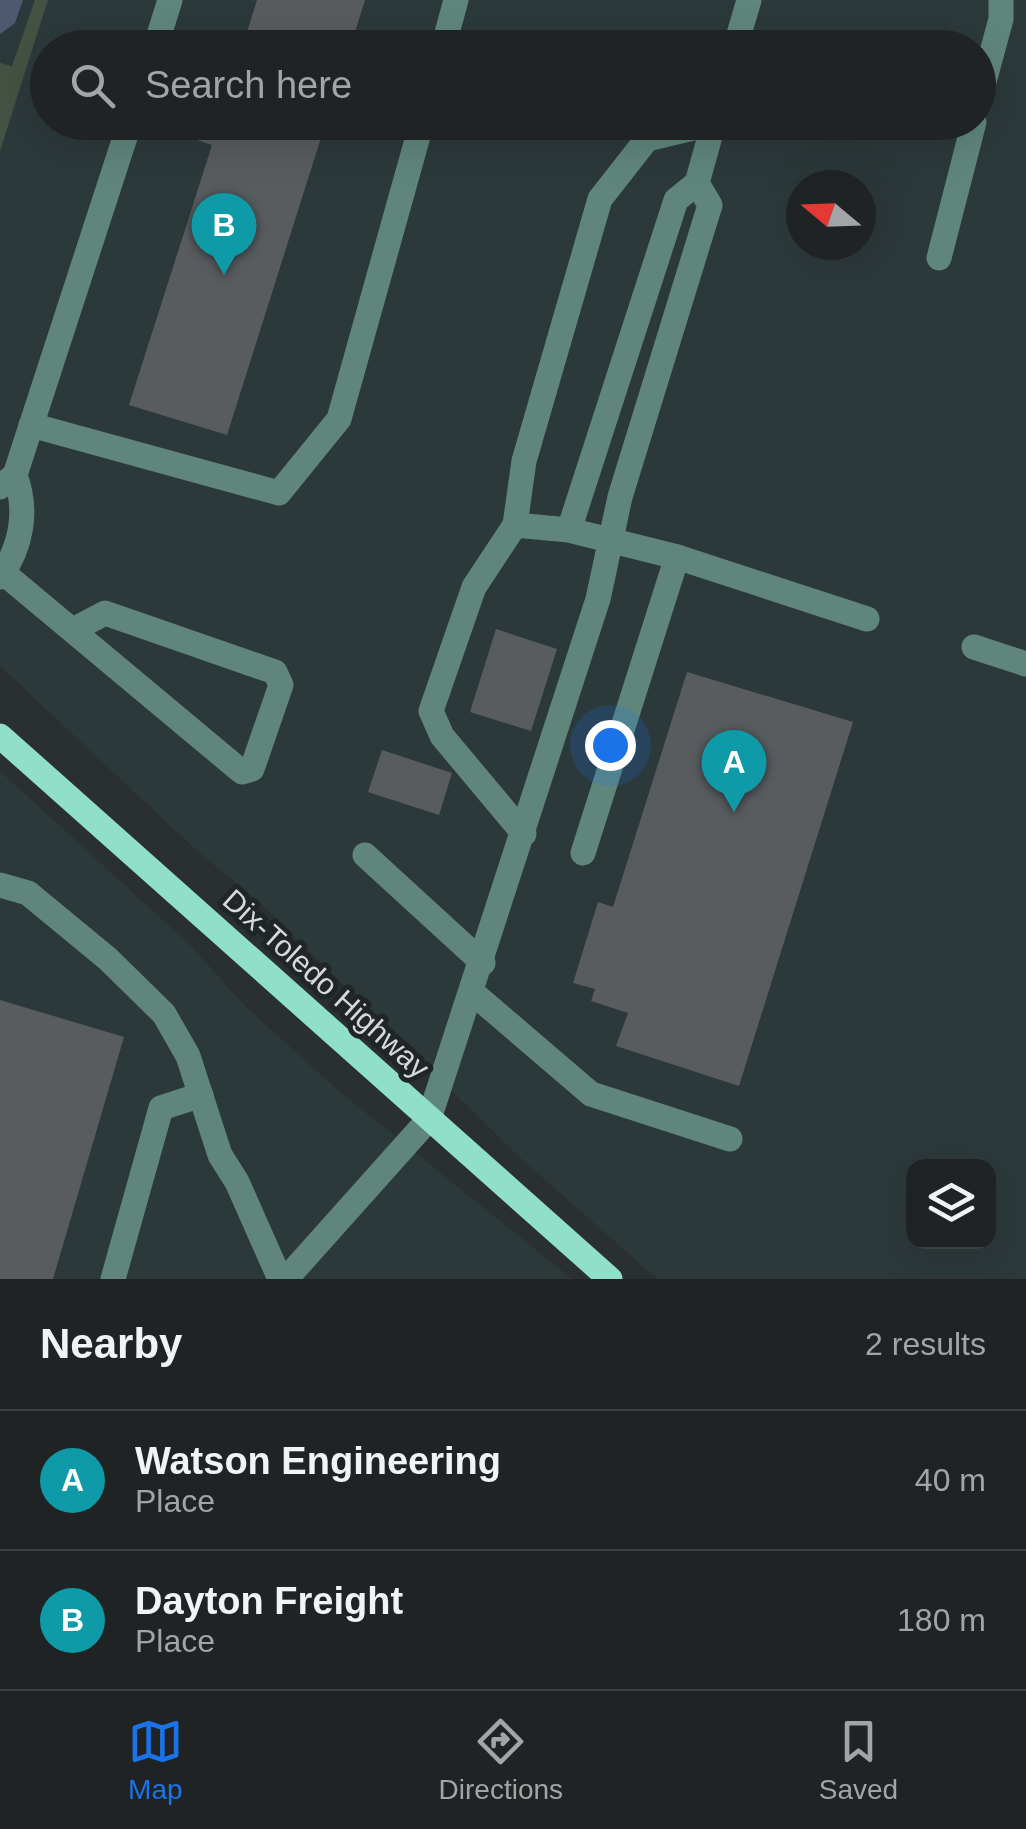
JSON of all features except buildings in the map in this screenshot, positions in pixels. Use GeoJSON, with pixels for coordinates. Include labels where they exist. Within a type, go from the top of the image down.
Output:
{"type":"FeatureCollection","features":[{"type":"Feature","properties":{"kind":"main road","name":"Dix-Toledo Highway"},"geometry":{"type":"LineString","coordinates":[[0,736],[610,1279]]}},
{"type":"Feature","properties":{"kind":"lane"},"geometry":{"type":"LineString","coordinates":[[161,30],[170,0]]}},
{"type":"Feature","properties":{"kind":"lane"},"geometry":{"type":"LineString","coordinates":[[447,30],[456,0]]}},
{"type":"Feature","properties":{"kind":"lane"},"geometry":{"type":"LineString","coordinates":[[741,30],[749,0]]}},
{"type":"Feature","properties":{"kind":"lane"},"geometry":{"type":"LineString","coordinates":[[996,37],[1001,0]]}},
{"type":"Feature","properties":{"kind":"lane"},"geometry":{"type":"LineString","coordinates":[[73,630],[104,613],[274,672],[281,684],[252,769],[242,772],[1,573],[12,560],[24,511],[8,481],[32,425],[124,140]]}},
{"type":"Feature","properties":{"kind":"lane"},"geometry":{"type":"LineString","coordinates":[[32,425],[279,493],[340,420],[417,140]]}},
{"type":"Feature","properties":{"kind":"lane"},"geometry":{"type":"LineString","coordinates":[[524,834],[442,736],[432,712],[474,587],[515,525],[524,461],[600,198],[646,140]]}},
{"type":"Feature","properties":{"kind":"lane"},"geometry":{"type":"LineString","coordinates":[[569,530],[676,200],[697,182],[709,140]]}},
{"type":"Feature","properties":{"kind":"lane"},"geometry":{"type":"LineString","coordinates":[[939,258],[969,140]]}},
{"type":"Feature","properties":{"kind":"lane"},"geometry":{"type":"LineString","coordinates":[[0,885],[28,893],[108,959],[164,1014],[188,1056],[220,1156],[238,1182],[283,1279],[429,1119],[598,598],[610,543],[710,205],[697,182]]}},
{"type":"Feature","properties":{"kind":"lane"},"geometry":{"type":"LineString","coordinates":[[515,525],[569,530],[677,557],[867,620]]}},
{"type":"Feature","properties":{"kind":"lane"},"geometry":{"type":"LineString","coordinates":[[584,853],[677,557]]}},
{"type":"Feature","properties":{"kind":"lane"},"geometry":{"type":"LineString","coordinates":[[974,647],[1026,664]]}},
{"type":"Feature","properties":{"kind":"lane"},"geometry":{"type":"LineString","coordinates":[[365,854],[482,963]]}},
{"type":"Feature","properties":{"kind":"lane"},"geometry":{"type":"LineString","coordinates":[[473,993],[591,1094],[730,1139]]}},
{"type":"Feature","properties":{"kind":"lane"},"geometry":{"type":"LineString","coordinates":[[113,1279],[161,1108],[201,1095]]}},
{"type":"Feature","properties":{"kind":"shaded area"},"geometry":{"type":"Polygon","coordinates":[[[0,0],[1026,0],[1026,1279],[657,1279],[516,1154],[260,903],[196,850],[0,666],[0,0]]]}},
{"type":"Feature","properties":{"kind":"shaded area"},"geometry":{"type":"Polygon","coordinates":[[[0,771],[189,944],[247,1008],[339,1091],[572,1279],[0,1279],[0,771]]]}},
{"type":"Feature","properties":{"kind":"green space"},"geometry":{"type":"Polygon","coordinates":[[[35,0],[48,0],[38,30],[30,30],[30,57],[0,151],[0,63],[12,66],[35,0]]]}},
{"type":"Feature","properties":{"kind":"water"},"geometry":{"type":"Polygon","coordinates":[[[0,0],[23,0],[15,23],[0,34],[0,0]]]}},
{"type":"Feature","properties":{"kind":"place","name":"Dayton Freight"},"geometry":{"type":"Point","coordinates":[224,275]}},
{"type":"Feature","properties":{"kind":"place","name":"Watson Engineering"},"geometry":{"type":"Point","coordinates":[734,812]}}]}
